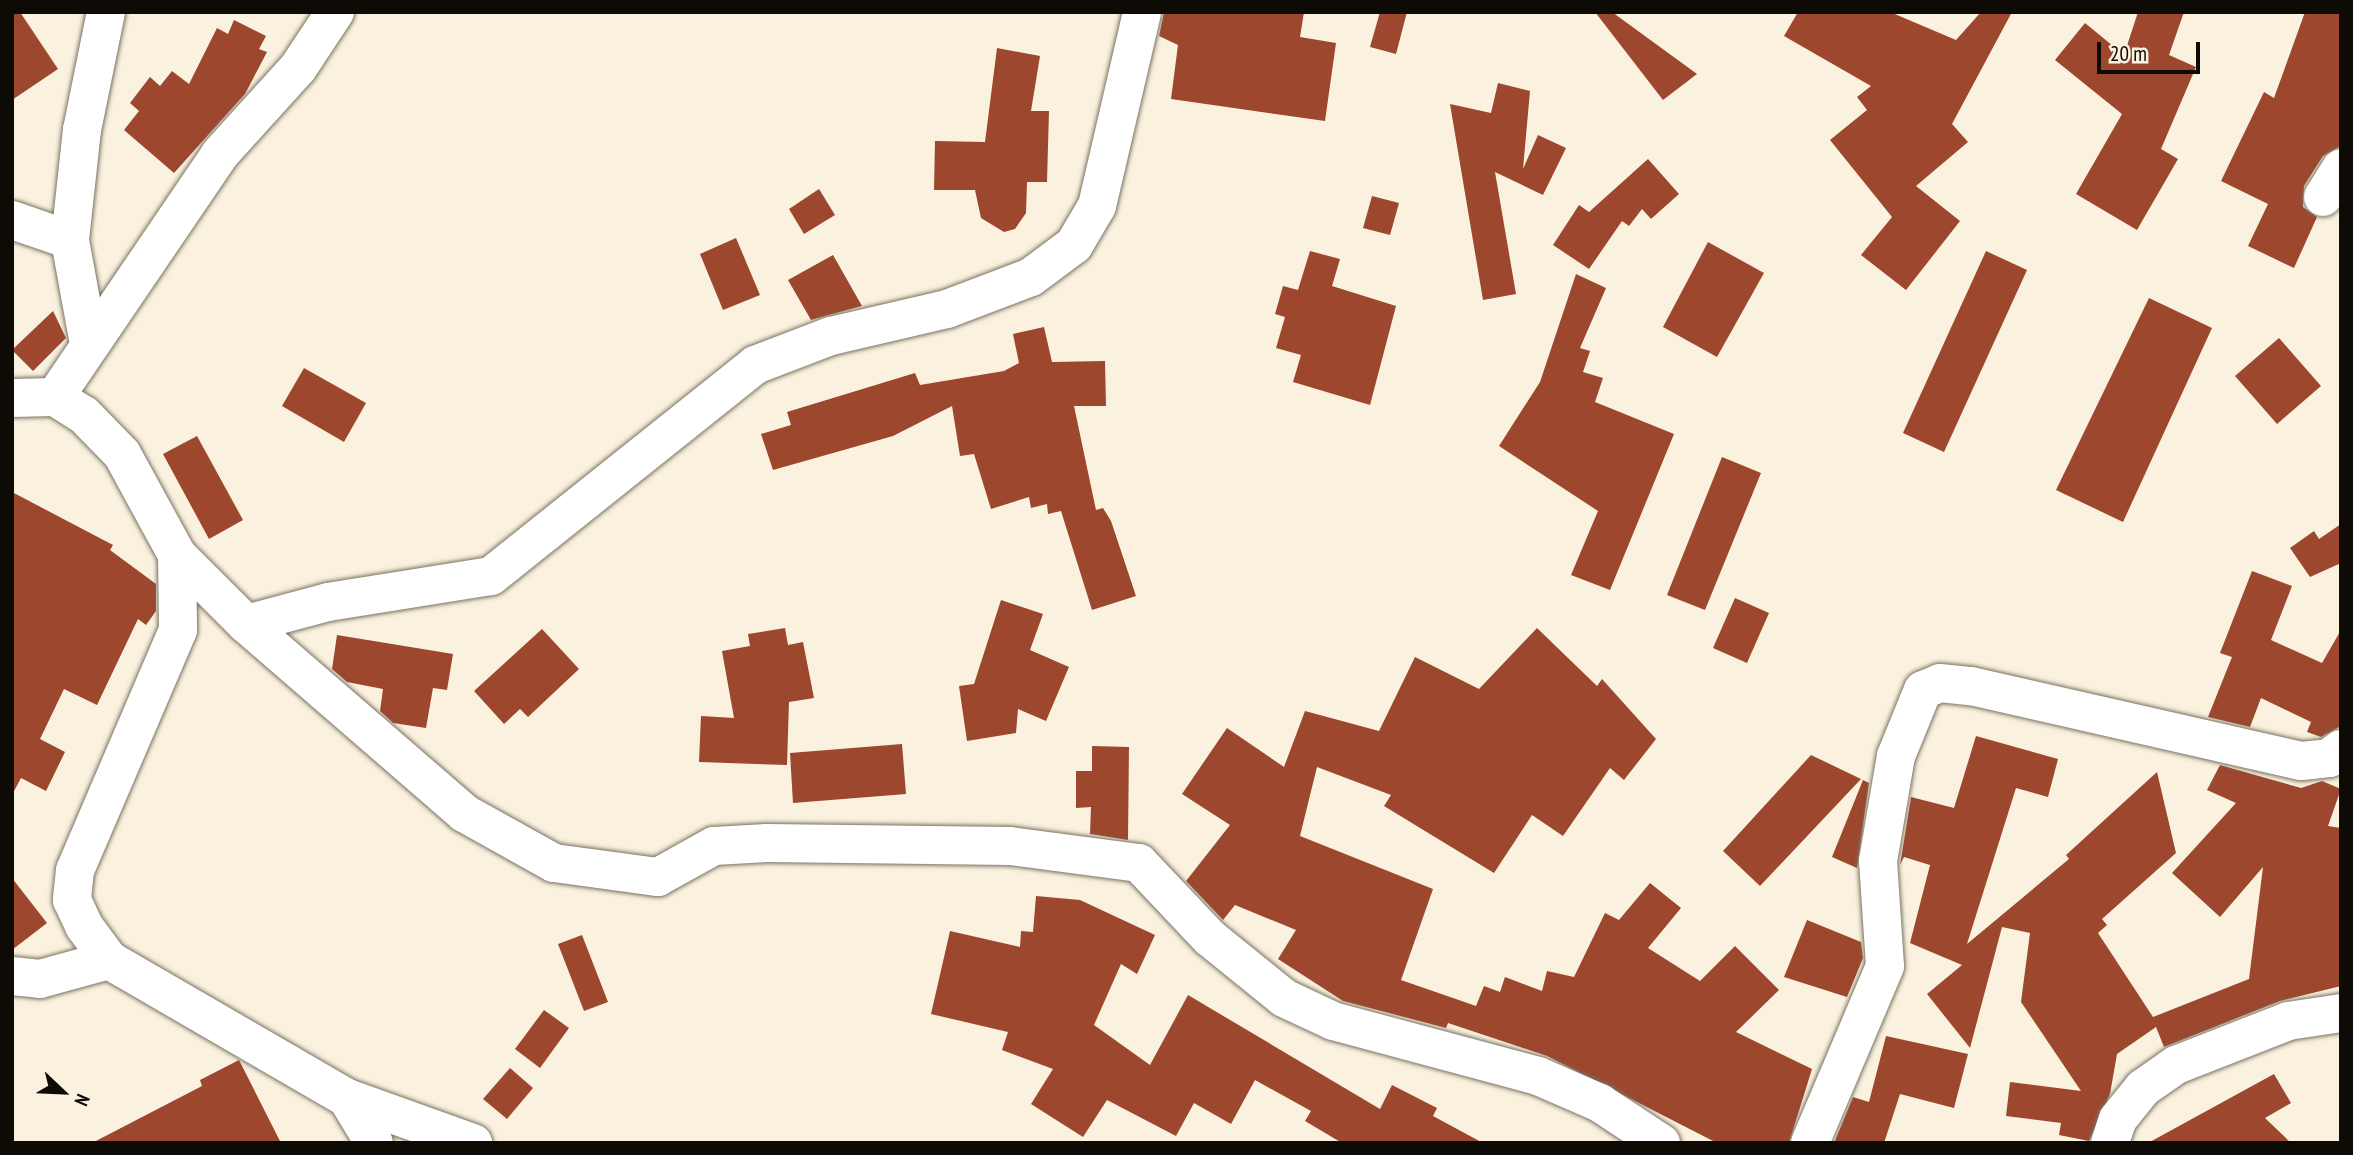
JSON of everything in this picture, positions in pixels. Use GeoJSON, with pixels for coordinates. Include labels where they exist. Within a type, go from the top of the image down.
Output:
{"type":"FeatureCollection","features":[{"type":"Feature","properties":{"kind":"street"},"geometry":{"type":"LineString","coordinates":[[89,344],[70,240],[82,130],[106,12]]}},
{"type":"Feature","properties":{"kind":"street"},"geometry":{"type":"LineString","coordinates":[[55,397],[220,154],[298,68],[335,12]]}},
{"type":"Feature","properties":{"kind":"street"},"geometry":{"type":"LineString","coordinates":[[246,624],[328,601],[491,576],[755,365],[831,336],[947,309],[1031,277],[1074,245],[1097,206],[1142,12]]}},
{"type":"Feature","properties":{"kind":"street"},"geometry":{"type":"LineString","coordinates":[[12,220],[70,240]]}},
{"type":"Feature","properties":{"kind":"street"},"geometry":{"type":"LineString","coordinates":[[12,398],[55,397],[84,415],[122,454],[177,555],[246,624],[464,813],[554,863],[658,877],[714,846],[767,843],[1010,846],[1139,863],[1210,938],[1284,998],[1367,1031],[1538,1076],[1600,1103],[1661,1143]]}},
{"type":"Feature","properties":{"kind":"street"},"geometry":{"type":"LineString","coordinates":[[177,555],[178,630],[75,870],[72,900],[109,960],[347,1098],[472,1143]]}},
{"type":"Feature","properties":{"kind":"street"},"geometry":{"type":"LineString","coordinates":[[1810,1143],[1885,965],[1878,861],[1896,756],[1923,690],[1940,683],[1971,685],[2302,761],[2329,758],[2341,748]]}},
{"type":"Feature","properties":{"kind":"street"},"geometry":{"type":"LineString","coordinates":[[12,976],[40,979],[109,960]]}},
{"type":"Feature","properties":{"kind":"street"},"geometry":{"type":"LineString","coordinates":[[2110,1143],[2118,1119],[2143,1088],[2176,1065],[2288,1021],[2341,1013]]}},
{"type":"Feature","properties":{"kind":"street"},"geometry":{"type":"LineString","coordinates":[[347,1098],[374,1143]]}},
{"type":"Feature","properties":{"kind":"building"},"geometry":{"type":"Polygon","coordinates":[[[12,12],[20,12],[58,69],[12,100],[12,12]]]}},
{"type":"Feature","properties":{"kind":"building"},"geometry":{"type":"Polygon","coordinates":[[[1164,12],[1304,12],[1300,37],[1336,43],[1325,121],[1171,99],[1178,45],[1159,36],[1164,12]]]}},
{"type":"Feature","properties":{"kind":"building"},"geometry":{"type":"Polygon","coordinates":[[[1380,12],[1407,12],[1396,54],[1370,47],[1380,12]]]}},
{"type":"Feature","properties":{"kind":"building"},"geometry":{"type":"Polygon","coordinates":[[[1595,12],[1612,12],[1697,74],[1663,100],[1595,12]]]}},
{"type":"Feature","properties":{"kind":"building"},"geometry":{"type":"Polygon","coordinates":[[[1798,12],[1890,12],[1956,40],[1981,12],[2012,12],[1952,124],[1968,142],[1916,186],[1960,221],[1906,290],[1861,255],[1892,217],[1830,140],[1867,110],[1857,97],[1871,86],[1784,36],[1798,12]]]}},
{"type":"Feature","properties":{"kind":"building"},"geometry":{"type":"Polygon","coordinates":[[[2138,12],[2184,12],[2169,55],[2196,67],[2161,149],[2178,159],[2137,230],[2076,194],[2122,114],[2055,60],[2085,23],[2124,55],[2138,12]]]}},
{"type":"Feature","properties":{"kind":"building"},"geometry":{"type":"Polygon","coordinates":[[[2305,12],[2341,12],[2341,146],[2323,156],[2304,186],[2303,207],[2317,217],[2294,268],[2248,246],[2268,204],[2221,181],[2264,92],[2274,98],[2305,12]]]}},
{"type":"Feature","properties":{"kind":"building"},"geometry":{"type":"Polygon","coordinates":[[[234,20],[266,36],[259,49],[267,52],[245,94],[174,173],[124,130],[139,111],[130,103],[150,77],[160,86],[172,71],[189,84],[217,28],[228,34],[234,20]]]}},
{"type":"Feature","properties":{"kind":"building"},"geometry":{"type":"Polygon","coordinates":[[[997,48],[1040,56],[1031,111],[1049,111],[1047,182],[1027,182],[1026,213],[1015,229],[1004,232],[981,218],[975,190],[934,190],[935,141],[985,142],[997,48]]]}},
{"type":"Feature","properties":{"kind":"building"},"geometry":{"type":"Polygon","coordinates":[[[1498,83],[1530,91],[1523,169],[1538,135],[1566,148],[1543,195],[1495,172],[1516,294],[1483,300],[1450,104],[1491,113],[1498,83]]]}},
{"type":"Feature","properties":{"kind":"building"},"geometry":{"type":"Polygon","coordinates":[[[1648,159],[1679,194],[1651,219],[1642,209],[1629,226],[1622,221],[1589,269],[1553,245],[1579,205],[1589,212],[1648,159]]]}},
{"type":"Feature","properties":{"kind":"building"},"geometry":{"type":"Polygon","coordinates":[[[819,189],[835,215],[804,234],[789,209],[819,189]]]}},
{"type":"Feature","properties":{"kind":"building"},"geometry":{"type":"Polygon","coordinates":[[[1372,196],[1399,203],[1390,235],[1363,228],[1372,196]]]}},
{"type":"Feature","properties":{"kind":"building"},"geometry":{"type":"Polygon","coordinates":[[[736,238],[760,295],[723,310],[700,254],[736,238]]]}},
{"type":"Feature","properties":{"kind":"building"},"geometry":{"type":"Polygon","coordinates":[[[1708,242],[1764,273],[1717,357],[1663,327],[1708,242]]]}},
{"type":"Feature","properties":{"kind":"building"},"geometry":{"type":"Polygon","coordinates":[[[1310,251],[1340,259],[1332,286],[1396,306],[1370,405],[1293,382],[1301,355],[1276,348],[1285,317],[1275,314],[1283,286],[1298,290],[1310,251]]]}},
{"type":"Feature","properties":{"kind":"building"},"geometry":{"type":"Polygon","coordinates":[[[1986,251],[2027,270],[1944,452],[1903,433],[1986,251]]]}},
{"type":"Feature","properties":{"kind":"building"},"geometry":{"type":"Polygon","coordinates":[[[833,255],[862,306],[811,320],[788,280],[833,255]]]}},
{"type":"Feature","properties":{"kind":"building"},"geometry":{"type":"Polygon","coordinates":[[[1576,274],[1606,288],[1580,348],[1590,351],[1583,372],[1603,378],[1595,402],[1674,434],[1610,590],[1571,575],[1598,511],[1499,446],[1540,382],[1576,274]]]}},
{"type":"Feature","properties":{"kind":"building"},"geometry":{"type":"Polygon","coordinates":[[[2149,298],[2212,328],[2123,522],[2056,490],[2149,298]]]}},
{"type":"Feature","properties":{"kind":"building"},"geometry":{"type":"Polygon","coordinates":[[[53,311],[66,338],[33,371],[12,350],[53,311]]]}},
{"type":"Feature","properties":{"kind":"building"},"geometry":{"type":"Polygon","coordinates":[[[1044,327],[1052,362],[1105,361],[1106,406],[1074,406],[1096,510],[1103,508],[1111,521],[1136,596],[1092,610],[1061,511],[1048,514],[1047,504],[1031,508],[1029,497],[991,509],[974,454],[960,456],[952,406],[893,436],[773,470],[761,434],[791,425],[787,412],[915,373],[920,385],[1004,371],[1019,363],[1013,334],[1044,327]]]}},
{"type":"Feature","properties":{"kind":"building"},"geometry":{"type":"Polygon","coordinates":[[[2279,338],[2321,386],[2277,424],[2235,376],[2279,338]]]}},
{"type":"Feature","properties":{"kind":"building"},"geometry":{"type":"Polygon","coordinates":[[[304,368],[366,403],[344,442],[282,406],[304,368]]]}},
{"type":"Feature","properties":{"kind":"building"},"geometry":{"type":"Polygon","coordinates":[[[197,436],[243,520],[209,539],[163,454],[197,436]]]}},
{"type":"Feature","properties":{"kind":"building"},"geometry":{"type":"Polygon","coordinates":[[[1722,457],[1761,473],[1705,610],[1667,595],[1722,457]]]}},
{"type":"Feature","properties":{"kind":"building"},"geometry":{"type":"Polygon","coordinates":[[[12,492],[113,545],[110,550],[156,584],[156,611],[146,625],[138,619],[97,705],[64,689],[40,739],[65,752],[46,791],[21,778],[12,795],[12,492]]]}},
{"type":"Feature","properties":{"kind":"building"},"geometry":{"type":"Polygon","coordinates":[[[2341,524],[2341,563],[2310,577],[2290,548],[2314,531],[2319,539],[2341,524]]]}},
{"type":"Feature","properties":{"kind":"building"},"geometry":{"type":"Polygon","coordinates":[[[2252,571],[2292,586],[2271,640],[2322,663],[2341,630],[2341,726],[2321,737],[2307,732],[2311,722],[2261,698],[2250,727],[2208,717],[2232,657],[2220,653],[2252,571]]]}},
{"type":"Feature","properties":{"kind":"building"},"geometry":{"type":"Polygon","coordinates":[[[1735,598],[1769,613],[1747,663],[1713,648],[1735,598]]]}},
{"type":"Feature","properties":{"kind":"building"},"geometry":{"type":"Polygon","coordinates":[[[1001,600],[1043,614],[1030,650],[1069,667],[1046,721],[1018,709],[1016,733],[967,741],[959,686],[974,684],[1001,600]]]}},
{"type":"Feature","properties":{"kind":"building"},"geometry":{"type":"Polygon","coordinates":[[[785,628],[788,645],[803,642],[814,698],[789,702],[787,765],[699,762],[701,716],[734,718],[722,651],[750,646],[748,634],[785,628]]]}},
{"type":"Feature","properties":{"kind":"building"},"geometry":{"type":"Polygon","coordinates":[[[1537,628],[1597,686],[1602,679],[1656,739],[1624,780],[1610,768],[1563,836],[1532,815],[1494,873],[1384,806],[1391,795],[1317,767],[1300,836],[1433,889],[1401,980],[1476,1006],[1484,986],[1500,992],[1505,977],[1542,991],[1547,971],[1574,977],[1605,913],[1619,920],[1650,883],[1681,908],[1648,948],[1700,981],[1735,946],[1779,990],[1736,1032],[1812,1069],[1789,1143],[1717,1143],[1547,1056],[1448,1023],[1446,1028],[1343,1001],[1278,959],[1296,930],[1235,905],[1223,920],[1186,881],[1230,825],[1182,794],[1227,728],[1284,767],[1305,711],[1379,731],[1415,657],[1479,689],[1537,628]]]}},
{"type":"Feature","properties":{"kind":"building"},"geometry":{"type":"Polygon","coordinates":[[[542,629],[579,669],[528,717],[520,709],[504,724],[474,691],[542,629]]]}},
{"type":"Feature","properties":{"kind":"building"},"geometry":{"type":"Polygon","coordinates":[[[337,635],[453,654],[447,690],[433,688],[426,728],[393,723],[380,711],[383,689],[347,682],[332,669],[337,635]]]}},
{"type":"Feature","properties":{"kind":"building"},"geometry":{"type":"Polygon","coordinates":[[[1976,736],[2058,759],[2048,797],[2016,788],[1967,944],[2069,859],[2066,855],[2157,772],[2176,853],[2102,919],[2107,925],[2098,933],[2153,1017],[2249,979],[2263,867],[2220,917],[2172,873],[2236,803],[2207,790],[2220,765],[2301,788],[2322,781],[2341,789],[2328,826],[2341,828],[2341,986],[2280,1001],[2164,1047],[2156,1027],[2117,1054],[2110,1094],[2089,1141],[2059,1135],[2061,1123],[2006,1116],[2010,1082],[2081,1091],[2021,1002],[2030,933],[2002,927],[1970,1048],[1927,994],[1962,965],[1910,943],[1930,865],[1904,857],[1900,865],[1911,797],[1954,808],[1976,736]]]}},
{"type":"Feature","properties":{"kind":"building"},"geometry":{"type":"Polygon","coordinates":[[[902,744],[906,794],[793,803],[790,753],[902,744]]]}},
{"type":"Feature","properties":{"kind":"building"},"geometry":{"type":"Polygon","coordinates":[[[1092,746],[1129,747],[1128,840],[1090,834],[1091,807],[1076,808],[1076,771],[1092,771],[1092,746]]]}},
{"type":"Feature","properties":{"kind":"building"},"geometry":{"type":"Polygon","coordinates":[[[1811,755],[1861,779],[1760,886],[1723,851],[1811,755]]]}},
{"type":"Feature","properties":{"kind":"building"},"geometry":{"type":"Polygon","coordinates":[[[1863,780],[1869,783],[1857,868],[1832,857],[1863,780]]]}},
{"type":"Feature","properties":{"kind":"building"},"geometry":{"type":"Polygon","coordinates":[[[12,878],[47,923],[12,950],[12,878]]]}},
{"type":"Feature","properties":{"kind":"building"},"geometry":{"type":"Polygon","coordinates":[[[1036,896],[1080,900],[1155,935],[1137,974],[1121,964],[1094,1025],[1150,1065],[1188,995],[1380,1109],[1392,1085],[1437,1108],[1433,1116],[1483,1143],[1342,1143],[1305,1121],[1311,1111],[1255,1080],[1231,1124],[1194,1103],[1176,1136],[1107,1100],[1083,1137],[1031,1104],[1053,1069],[1002,1050],[1008,1032],[931,1014],[950,931],[1020,947],[1021,931],[1033,932],[1036,896]]]}},
{"type":"Feature","properties":{"kind":"building"},"geometry":{"type":"Polygon","coordinates":[[[1807,920],[1861,942],[1863,958],[1847,997],[1784,977],[1807,920]]]}},
{"type":"Feature","properties":{"kind":"building"},"geometry":{"type":"Polygon","coordinates":[[[582,935],[608,1002],[584,1011],[558,944],[582,935]]]}},
{"type":"Feature","properties":{"kind":"building"},"geometry":{"type":"Polygon","coordinates":[[[544,1010],[569,1028],[540,1068],[515,1049],[544,1010]]]}},
{"type":"Feature","properties":{"kind":"building"},"geometry":{"type":"Polygon","coordinates":[[[1886,1036],[1968,1054],[1954,1108],[1900,1094],[1884,1143],[1834,1143],[1853,1097],[1869,1102],[1886,1036]]]}},
{"type":"Feature","properties":{"kind":"building"},"geometry":{"type":"Polygon","coordinates":[[[239,1060],[281,1143],[92,1143],[202,1086],[200,1080],[239,1060]]]}},
{"type":"Feature","properties":{"kind":"building"},"geometry":{"type":"Polygon","coordinates":[[[510,1068],[533,1088],[507,1119],[483,1099],[510,1068]]]}},
{"type":"Feature","properties":{"kind":"building"},"geometry":{"type":"Polygon","coordinates":[[[2274,1074],[2291,1103],[2265,1118],[2291,1143],[2148,1143],[2274,1074]]]}}]}
